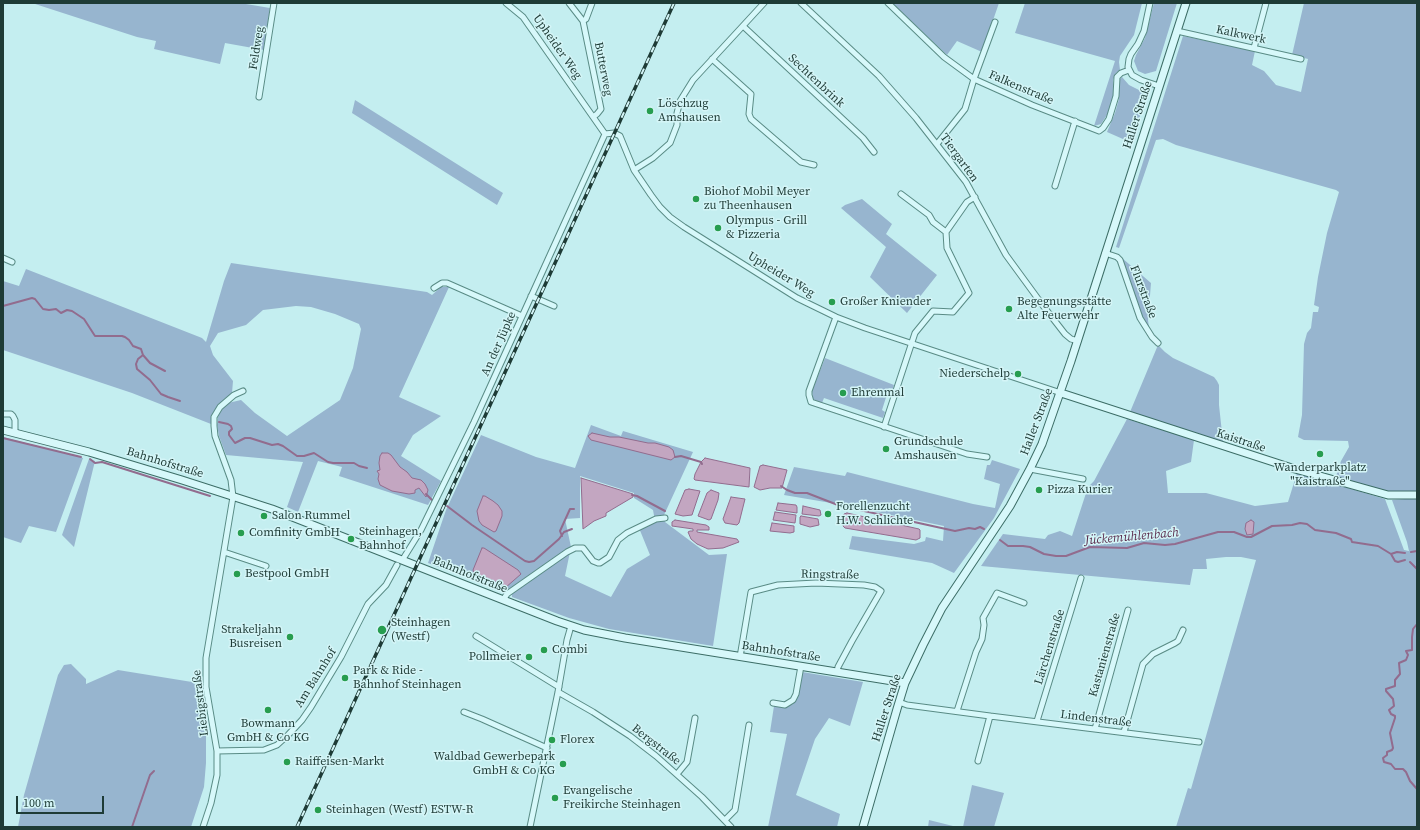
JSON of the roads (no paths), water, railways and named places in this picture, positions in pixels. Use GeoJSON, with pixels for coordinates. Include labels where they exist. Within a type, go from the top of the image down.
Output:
{"type":"FeatureCollection","features":[{"type":"Feature","properties":{"kind":"street","name":"Feldweg"},"geometry":{"type":"LineString","coordinates":[[259,97],[274,3]]}},
{"type":"Feature","properties":{"kind":"street","name":"Upheider Weg"},"geometry":{"type":"LineString","coordinates":[[506,3],[523,17],[606,134],[614,133],[620,136],[634,170],[660,207],[670,217],[684,227],[797,298],[836,317],[1061,393]]}},
{"type":"Feature","properties":{"kind":"street","name":"Butterweg"},"geometry":{"type":"LineString","coordinates":[[569,3],[584,21],[601,109],[593,116]]}},
{"type":"Feature","properties":{"kind":"street"},"geometry":{"type":"LineString","coordinates":[[584,21],[592,3]]}},
{"type":"Feature","properties":{"kind":"street"},"geometry":{"type":"LineString","coordinates":[[634,170],[653,158],[670,143],[677,125],[677,113],[680,100],[693,80],[764,3]]}},
{"type":"Feature","properties":{"kind":"street","name":"Tiergarten"},"geometry":{"type":"LineString","coordinates":[[801,3],[879,76],[937,144],[966,182],[1006,255],[1064,334],[1078,341]]}},
{"type":"Feature","properties":{"kind":"street","name":"Falkenstraße"},"geometry":{"type":"LineString","coordinates":[[888,3],[944,57],[974,79],[1099,131],[1109,119],[1116,96],[1117,77],[1129,70]]}},
{"type":"Feature","properties":{"kind":"street"},"geometry":{"type":"LineString","coordinates":[[1150,3],[1144,31],[1129,60],[1129,70],[1132,75],[1141,80],[1159,86]]}},
{"type":"Feature","properties":{"kind":"street","name":"Haller Straße"},"geometry":{"type":"LineString","coordinates":[[863,827],[899,702],[905,684],[923,644],[942,608],[1010,506],[1042,444],[1078,341],[1186,3]]}},
{"type":"Feature","properties":{"kind":"street"},"geometry":{"type":"LineString","coordinates":[[1254,48],[1266,3]]}},
{"type":"Feature","properties":{"kind":"street"},"geometry":{"type":"LineString","coordinates":[[937,144],[965,109],[974,79],[995,22]]}},
{"type":"Feature","properties":{"kind":"street","name":"Sechtenbrink"},"geometry":{"type":"LineString","coordinates":[[743,26],[863,138],[874,152]]}},
{"type":"Feature","properties":{"kind":"street","name":"Kalkwerk"},"geometry":{"type":"LineString","coordinates":[[1177,31],[1301,59]]}},
{"type":"Feature","properties":{"kind":"street"},"geometry":{"type":"LineString","coordinates":[[712,59],[751,94],[749,114],[751,119],[801,162],[814,165]]}},
{"type":"Feature","properties":{"kind":"street"},"geometry":{"type":"LineString","coordinates":[[1055,186],[1075,121]]}},
{"type":"Feature","properties":{"kind":"street","name":"An der Jüpke"},"geometry":{"type":"LineString","coordinates":[[403,559],[421,530],[474,422],[606,134]]}},
{"type":"Feature","properties":{"kind":"street"},"geometry":{"type":"LineString","coordinates":[[901,194],[929,215],[933,222],[946,232]]}},
{"type":"Feature","properties":{"kind":"street"},"geometry":{"type":"LineString","coordinates":[[884,427],[915,333],[933,311],[953,312],[969,293],[947,248],[946,232],[967,202],[975,198]]}},
{"type":"Feature","properties":{"kind":"street","name":"Flurstraße"},"geometry":{"type":"LineString","coordinates":[[1105,253],[1117,257],[1120,260],[1140,318],[1158,343]]}},
{"type":"Feature","properties":{"kind":"street"},"geometry":{"type":"LineString","coordinates":[[3,258],[12,262]]}},
{"type":"Feature","properties":{"kind":"street"},"geometry":{"type":"LineString","coordinates":[[434,288],[442,283],[447,283],[522,316]]}},
{"type":"Feature","properties":{"kind":"street"},"geometry":{"type":"LineString","coordinates":[[531,296],[554,306]]}},
{"type":"Feature","properties":{"kind":"street"},"geometry":{"type":"LineString","coordinates":[[836,317],[809,391],[809,398],[814,404],[967,454],[987,458]]}},
{"type":"Feature","properties":{"kind":"street"},"geometry":{"type":"LineString","coordinates":[[233,496],[231,480],[215,436],[214,417],[220,407],[234,395],[243,391]]}},
{"type":"Feature","properties":{"kind":"street","name":"Kaistraße"},"geometry":{"type":"LineString","coordinates":[[1061,393],[1295,470],[1388,495],[1417,495]]}},
{"type":"Feature","properties":{"kind":"street"},"geometry":{"type":"LineString","coordinates":[[3,414],[10,414],[13,416],[15,420],[15,433]]}},
{"type":"Feature","properties":{"kind":"street","name":"Bahnhofstraße"},"geometry":{"type":"LineString","coordinates":[[3,430],[88,452],[182,480],[286,514],[571,626],[604,635],[905,684]]}},
{"type":"Feature","properties":{"kind":"street"},"geometry":{"type":"LineString","coordinates":[[1030,469],[1083,479]]}},
{"type":"Feature","properties":{"kind":"street","name":"Liebigstraße"},"geometry":{"type":"LineString","coordinates":[[203,827],[217,775],[217,751],[206,686],[206,658],[233,496]]}},
{"type":"Feature","properties":{"kind":"street"},"geometry":{"type":"LineString","coordinates":[[503,600],[507,594],[567,552],[575,548],[583,548],[593,561],[600,563],[609,556],[618,540],[626,533],[656,519],[665,518]]}},
{"type":"Feature","properties":{"kind":"street"},"geometry":{"type":"LineString","coordinates":[[224,552],[266,566]]}},
{"type":"Feature","properties":{"kind":"street","name":"Am Bahnhof"},"geometry":{"type":"LineString","coordinates":[[217,751],[264,750],[277,745],[288,735],[302,720],[311,707],[342,657],[368,604],[386,585],[397,565]]}},
{"type":"Feature","properties":{"kind":"street","name":"Lärchenstraße"},"geometry":{"type":"LineString","coordinates":[[1037,722],[1081,578]]}},
{"type":"Feature","properties":{"kind":"street","name":"Ringstraße"},"geometry":{"type":"LineString","coordinates":[[740,657],[751,592],[778,585],[816,583],[864,585],[875,587],[881,591],[852,641],[838,667],[837,672]]}},
{"type":"Feature","properties":{"kind":"street"},"geometry":{"type":"LineString","coordinates":[[957,711],[976,652],[982,639],[984,625],[983,618],[997,593],[1024,603]]}},
{"type":"Feature","properties":{"kind":"street","name":"Kastanienstraße"},"geometry":{"type":"LineString","coordinates":[[1095,729],[1128,610]]}},
{"type":"Feature","properties":{"kind":"street"},"geometry":{"type":"LineString","coordinates":[[530,827],[571,626]]}},
{"type":"Feature","properties":{"kind":"street"},"geometry":{"type":"LineString","coordinates":[[1124,732],[1143,664],[1153,654],[1178,641],[1183,630]]}},
{"type":"Feature","properties":{"kind":"street","name":"Bergstraße"},"geometry":{"type":"LineString","coordinates":[[476,636],[630,736],[677,774],[731,827]]}},
{"type":"Feature","properties":{"kind":"street"},"geometry":{"type":"LineString","coordinates":[[773,703],[785,705],[793,700],[796,694],[801,666]]}},
{"type":"Feature","properties":{"kind":"street","name":"Lindenstraße"},"geometry":{"type":"LineString","coordinates":[[899,702],[907,705],[1199,742]]}},
{"type":"Feature","properties":{"kind":"street"},"geometry":{"type":"LineString","coordinates":[[464,712],[547,748]]}},
{"type":"Feature","properties":{"kind":"street"},"geometry":{"type":"LineString","coordinates":[[978,761],[990,716]]}},
{"type":"Feature","properties":{"kind":"street"},"geometry":{"type":"LineString","coordinates":[[677,774],[687,762],[695,718]]}},
{"type":"Feature","properties":{"kind":"street"},"geometry":{"type":"LineString","coordinates":[[725,820],[735,810],[749,725]]}},
{"type":"Feature","properties":{"kind":"waterway","name":"Jückemühlenbach"},"geometry":{"type":"LineString","coordinates":[[3,306],[32,298],[35,299],[43,309],[56,309],[61,313],[67,310],[72,311],[84,319],[95,336],[125,337],[133,346],[141,349],[143,355],[150,363],[165,371]]}},
{"type":"Feature","properties":{"kind":"waterway","name":"Jückemühlenbach"},"geometry":{"type":"LineString","coordinates":[[143,355],[138,359],[136,364],[137,369],[150,380],[161,394],[180,401]]}},
{"type":"Feature","properties":{"kind":"waterway","name":"Jückemühlenbach"},"geometry":{"type":"LineString","coordinates":[[219,422],[231,426],[232,429],[229,432],[229,435],[235,443],[245,438],[250,438],[272,445],[278,444],[297,456],[304,456],[314,453],[328,462],[354,463],[367,468]]}},
{"type":"Feature","properties":{"kind":"waterway"},"geometry":{"type":"LineString","coordinates":[[3,438],[81,457]]}},
{"type":"Feature","properties":{"kind":"waterway"},"geometry":{"type":"LineString","coordinates":[[675,457],[681,456],[701,462],[702,464]]}},
{"type":"Feature","properties":{"kind":"waterway"},"geometry":{"type":"LineString","coordinates":[[90,459],[95,463],[102,462],[210,496]]}},
{"type":"Feature","properties":{"kind":"waterway","name":"Jückemühlenbach"},"geometry":{"type":"LineString","coordinates":[[781,486],[795,493],[807,493],[843,507]]}},
{"type":"Feature","properties":{"kind":"waterway","name":"Jückemühlenbach"},"geometry":{"type":"LineString","coordinates":[[426,494],[432,500]]}},
{"type":"Feature","properties":{"kind":"waterway","name":"Jückemühlenbach"},"geometry":{"type":"LineString","coordinates":[[632,495],[637,496],[665,511]]}},
{"type":"Feature","properties":{"kind":"waterway","name":"Jückemühlenbach"},"geometry":{"type":"LineString","coordinates":[[447,506],[472,525],[525,561],[529,562],[534,561],[559,539],[564,532],[572,529]]}},
{"type":"Feature","properties":{"kind":"waterway","name":"Jückemühlenbach"},"geometry":{"type":"LineString","coordinates":[[846,507],[955,531],[980,527],[984,529]]}},
{"type":"Feature","properties":{"kind":"waterway"},"geometry":{"type":"LineString","coordinates":[[562,536],[560,531],[570,509],[574,509]]}},
{"type":"Feature","properties":{"kind":"waterway","name":"Jückemühlenbach"},"geometry":{"type":"LineString","coordinates":[[1000,540],[1008,546],[1030,547],[1044,554],[1066,556],[1090,547],[1127,548],[1144,543],[1165,545],[1175,544],[1218,532],[1234,532],[1251,537],[1272,526],[1300,523],[1307,524],[1315,530],[1336,533],[1351,539],[1352,542],[1378,546],[1391,554],[1395,561],[1398,562],[1405,560]]}},
{"type":"Feature","properties":{"kind":"waterway"},"geometry":{"type":"LineString","coordinates":[[1411,552],[1417,551]]}},
{"type":"Feature","properties":{"kind":"waterway"},"geometry":{"type":"LineString","coordinates":[[1391,554],[1397,552],[1405,553]]}},
{"type":"Feature","properties":{"kind":"waterway","name":"Jückemühlenbach"},"geometry":{"type":"LineString","coordinates":[[1410,562],[1417,569]]}},
{"type":"Feature","properties":{"kind":"waterway","name":"Jückemühlenbach"},"geometry":{"type":"LineString","coordinates":[[1417,624],[1413,629],[1412,650],[1406,651],[1408,655],[1406,660],[1399,663],[1400,674],[1395,680],[1395,686],[1386,689],[1393,699],[1394,706],[1389,710],[1395,718],[1390,733],[1393,748],[1387,752],[1387,755],[1383,758],[1384,762],[1391,764],[1395,769],[1403,769],[1417,789]]}},
{"type":"Feature","properties":{"kind":"waterway"},"geometry":{"type":"LineString","coordinates":[[132,827],[150,775],[154,771]]}},
{"type":"Feature","properties":{"kind":"railway"},"geometry":{"type":"LineString","coordinates":[[297,827],[674,3]]}},
{"type":"Feature","properties":{"kind":"place","name":"Löschzug Amshausen"},"geometry":{"type":"Point","coordinates":[650,111]}},
{"type":"Feature","properties":{"kind":"place","name":"Biohof Mobil Meyer zu Theenhausen"},"geometry":{"type":"Point","coordinates":[696,199]}},
{"type":"Feature","properties":{"kind":"place","name":"Olympus - Grill & Pizzeria"},"geometry":{"type":"Point","coordinates":[718,228]}},
{"type":"Feature","properties":{"kind":"place","name":"Großer Kniender"},"geometry":{"type":"Point","coordinates":[832,302]}},
{"type":"Feature","properties":{"kind":"place","name":"Begegnungsstätte Alte Feuerwehr"},"geometry":{"type":"Point","coordinates":[1009,309]}},
{"type":"Feature","properties":{"kind":"place","name":"Niederschelp"},"geometry":{"type":"Point","coordinates":[1018,374]}},
{"type":"Feature","properties":{"kind":"place","name":"Ehrenmal"},"geometry":{"type":"Point","coordinates":[843,393]}},
{"type":"Feature","properties":{"kind":"place","name":"Grundschule Amshausen"},"geometry":{"type":"Point","coordinates":[886,449]}},
{"type":"Feature","properties":{"kind":"place","name":"Wanderparkplatz \"Kaistraße\""},"geometry":{"type":"Point","coordinates":[1320,454]}},
{"type":"Feature","properties":{"kind":"place","name":"Pizza Kurier"},"geometry":{"type":"Point","coordinates":[1039,490]}},
{"type":"Feature","properties":{"kind":"place","name":"Forellenzucht H.W. Schlichte"},"geometry":{"type":"Point","coordinates":[828,514]}},
{"type":"Feature","properties":{"kind":"place","name":"Salon Rummel"},"geometry":{"type":"Point","coordinates":[264,516]}},
{"type":"Feature","properties":{"kind":"place","name":"Comfinity GmbH"},"geometry":{"type":"Point","coordinates":[241,533]}},
{"type":"Feature","properties":{"kind":"place","name":"Steinhagen, Bahnhof"},"geometry":{"type":"Point","coordinates":[351,539]}},
{"type":"Feature","properties":{"kind":"place","name":"Bestpool GmbH"},"geometry":{"type":"Point","coordinates":[237,574]}},
{"type":"Feature","properties":{"kind":"place","name":"Steinhagen (Westf)"},"geometry":{"type":"Point","coordinates":[382,630]}},
{"type":"Feature","properties":{"kind":"place","name":"Strakeljahn Busreisen"},"geometry":{"type":"Point","coordinates":[290,637]}},
{"type":"Feature","properties":{"kind":"place","name":"Combi"},"geometry":{"type":"Point","coordinates":[544,650]}},
{"type":"Feature","properties":{"kind":"place","name":"Pollmeier"},"geometry":{"type":"Point","coordinates":[529,657]}},
{"type":"Feature","properties":{"kind":"place","name":"Park & Ride - Bahnhof Steinhagen"},"geometry":{"type":"Point","coordinates":[345,678]}},
{"type":"Feature","properties":{"kind":"place","name":"Bowmann GmbH & Co KG"},"geometry":{"type":"Point","coordinates":[268,710]}},
{"type":"Feature","properties":{"kind":"place","name":"Florex"},"geometry":{"type":"Point","coordinates":[552,740]}},
{"type":"Feature","properties":{"kind":"place","name":"Raiffeisen-Markt"},"geometry":{"type":"Point","coordinates":[287,762]}},
{"type":"Feature","properties":{"kind":"place","name":"Waldbad Gewerbepark GmbH & Co KG"},"geometry":{"type":"Point","coordinates":[563,764]}},
{"type":"Feature","properties":{"kind":"place","name":"Evangelische Freikirche Steinhagen"},"geometry":{"type":"Point","coordinates":[555,798]}},
{"type":"Feature","properties":{"kind":"place","name":"Steinhagen (Westf) ESTW-R"},"geometry":{"type":"Point","coordinates":[318,810]}}]}
